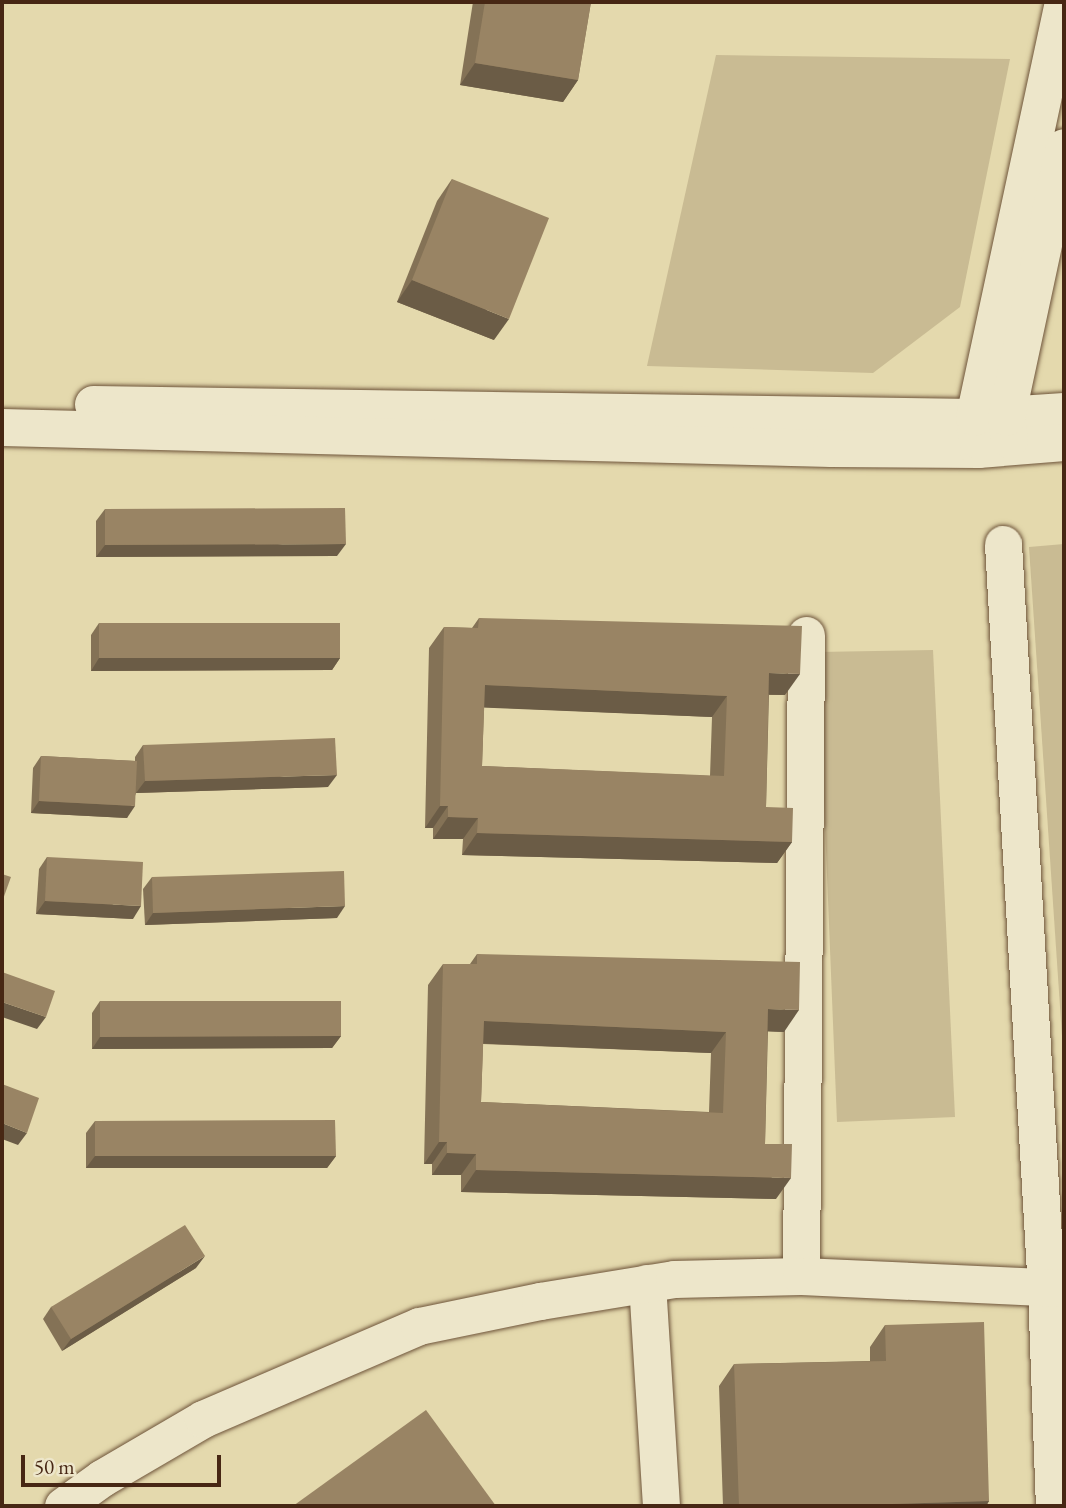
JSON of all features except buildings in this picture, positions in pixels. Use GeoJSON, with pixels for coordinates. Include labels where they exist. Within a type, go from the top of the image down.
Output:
{"type":"FeatureCollection","features":[{"type":"Feature","properties":{"kind":"street"},"geometry":{"type":"LineString","coordinates":[[992,432],[1063,2]]}},
{"type":"Feature","properties":{"kind":"street"},"geometry":{"type":"LineString","coordinates":[[992,432],[1064,147]]}},
{"type":"Feature","properties":{"kind":"street"},"geometry":{"type":"LineString","coordinates":[[2,403],[992,432],[1064,442]]}},
{"type":"Feature","properties":{"kind":"street"},"geometry":{"type":"LineString","coordinates":[[2,427],[831,448],[992,432],[1064,411]]}},
{"type":"Feature","properties":{"kind":"street"},"geometry":{"type":"LineString","coordinates":[[1003,544],[1055,1288],[1054,1506]]}},
{"type":"Feature","properties":{"kind":"street"},"geometry":{"type":"LineString","coordinates":[[801,1276],[806,635]]}},
{"type":"Feature","properties":{"kind":"street"},"geometry":{"type":"LineString","coordinates":[[63,1506],[102,1478],[203,1419],[419,1326],[674,1279],[801,1276],[1055,1288]]}},
{"type":"Feature","properties":{"kind":"street"},"geometry":{"type":"LineString","coordinates":[[647,1283],[660,1506]]}},
{"type":"Feature","properties":{"kind":"shaded area"},"geometry":{"type":"Polygon","coordinates":[[[716,55],[1010,59],[960,307],[873,373],[647,366],[716,55]]]}},
{"type":"Feature","properties":{"kind":"shaded area"},"geometry":{"type":"Polygon","coordinates":[[[1064,544],[1064,1066],[1029,547],[1064,544]]]}},
{"type":"Feature","properties":{"kind":"shaded area"},"geometry":{"type":"Polygon","coordinates":[[[933,650],[955,1117],[837,1122],[818,652],[933,650]]]}}]}
